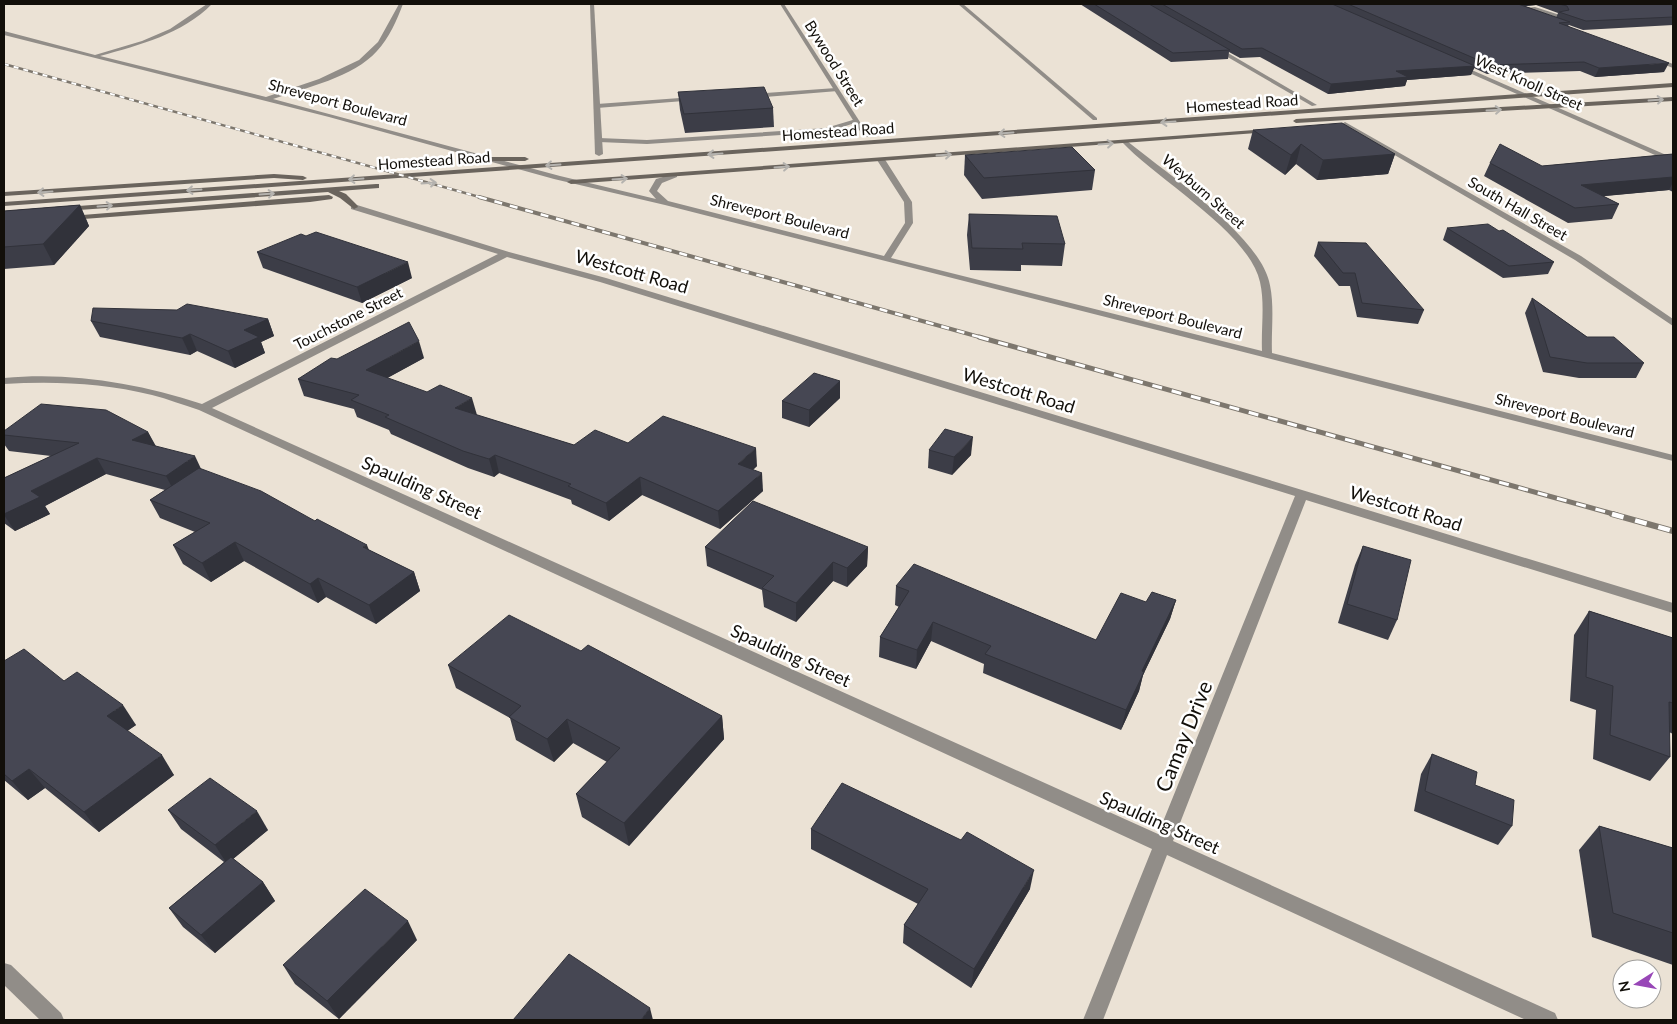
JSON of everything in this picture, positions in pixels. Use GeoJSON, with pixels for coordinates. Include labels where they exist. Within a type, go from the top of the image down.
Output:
{"type":"FeatureCollection","features":[{"type":"Feature","properties":{"kind":"main road","name":"Homestead Road"},"geometry":{"type":"LineString","coordinates":[[4,204],[1673,84]]}},
{"type":"Feature","properties":{"kind":"main road","name":"Homestead Road"},"geometry":{"type":"LineString","coordinates":[[1287,121],[1552,108],[1673,99]]}},
{"type":"Feature","properties":{"kind":"main road"},"geometry":{"type":"LineString","coordinates":[[493,159],[537,159],[599,154],[869,143],[1095,119],[1314,105],[1426,102]]}},
{"type":"Feature","properties":{"kind":"main road"},"geometry":{"type":"LineString","coordinates":[[1295,129],[1445,113]]}},
{"type":"Feature","properties":{"kind":"main road"},"geometry":{"type":"LineString","coordinates":[[571,182],[1276,131]]}},
{"type":"Feature","properties":{"kind":"main road"},"geometry":{"type":"LineString","coordinates":[[1070,136],[1080,136]]}},
{"type":"Feature","properties":{"kind":"main road"},"geometry":{"type":"LineString","coordinates":[[1020,140],[1040,139]]}},
{"type":"Feature","properties":{"kind":"main road"},"geometry":{"type":"LineString","coordinates":[[991,142],[1010,141]]}},
{"type":"Feature","properties":{"kind":"main road","name":"Homestead Road"},"geometry":{"type":"LineString","coordinates":[[53,210],[869,143],[971,144]]}},
{"type":"Feature","properties":{"kind":"main road"},"geometry":{"type":"LineString","coordinates":[[520,167],[537,159]]}},
{"type":"Feature","properties":{"kind":"main road"},"geometry":{"type":"LineString","coordinates":[[4,194],[286,175],[303,178],[335,192],[354,207]]}},
{"type":"Feature","properties":{"kind":"main road"},"geometry":{"type":"LineString","coordinates":[[62,218],[310,200],[331,196],[335,192]]}},
{"type":"Feature","properties":{"kind":"main road"},"geometry":{"type":"LineString","coordinates":[[310,200],[354,207]]}},
{"type":"Feature","properties":{"kind":"street"},"geometry":{"type":"LineString","coordinates":[[97,56],[176,30],[210,4]]}},
{"type":"Feature","properties":{"kind":"street"},"geometry":{"type":"LineString","coordinates":[[267,99],[341,71],[371,54],[381,42],[401,4]]}},
{"type":"Feature","properties":{"kind":"street"},"geometry":{"type":"LineString","coordinates":[[592,4],[599,154]]}},
{"type":"Feature","properties":{"kind":"street","name":"Bywood Street"},"geometry":{"type":"LineString","coordinates":[[782,4],[869,143]]}},
{"type":"Feature","properties":{"kind":"street"},"geometry":{"type":"LineString","coordinates":[[960,4],[1095,119]]}},
{"type":"Feature","properties":{"kind":"street"},"geometry":{"type":"LineString","coordinates":[[1508,6],[1558,24]]}},
{"type":"Feature","properties":{"kind":"street"},"geometry":{"type":"LineString","coordinates":[[1516,9],[1535,8],[1561,17],[1541,18]]}},
{"type":"Feature","properties":{"kind":"street","name":"Shreveport Boulevard"},"geometry":{"type":"LineString","coordinates":[[4,33],[267,99],[493,159],[571,182],[665,203],[1673,458]]}},
{"type":"Feature","properties":{"kind":"street"},"geometry":{"type":"LineString","coordinates":[[1208,43],[1314,105]]}},
{"type":"Feature","properties":{"kind":"street"},"geometry":{"type":"LineString","coordinates":[[1647,56],[1673,66]]}},
{"type":"Feature","properties":{"kind":"street","name":"West Knoll Street"},"geometry":{"type":"LineString","coordinates":[[1456,64],[1673,161]]}},
{"type":"Feature","properties":{"kind":"street"},"geometry":{"type":"LineString","coordinates":[[746,96],[836,90]]}},
{"type":"Feature","properties":{"kind":"street"},"geometry":{"type":"LineString","coordinates":[[597,106],[707,99]]}},
{"type":"Feature","properties":{"kind":"street"},"geometry":{"type":"LineString","coordinates":[[599,140],[646,142],[827,130],[856,121]]}},
{"type":"Feature","properties":{"kind":"street","name":"South Hall Street"},"geometry":{"type":"LineString","coordinates":[[1345,124],[1578,258],[1673,323]]}},
{"type":"Feature","properties":{"kind":"street","name":"Weyburn Street"},"geometry":{"type":"LineString","coordinates":[[1125,142],[1246,246],[1264,279],[1267,356]]}},
{"type":"Feature","properties":{"kind":"street"},"geometry":{"type":"LineString","coordinates":[[881,160],[908,202],[909,223],[886,259]]}},
{"type":"Feature","properties":{"kind":"street"},"geometry":{"type":"LineString","coordinates":[[665,203],[653,191],[659,181],[674,175]]}},
{"type":"Feature","properties":{"kind":"street","name":"Westcott Road"},"geometry":{"type":"LineString","coordinates":[[354,207],[506,254],[603,280],[1673,608]]}},
{"type":"Feature","properties":{"kind":"street","name":"Touchstone Street"},"geometry":{"type":"LineString","coordinates":[[203,408],[506,254]]}},
{"type":"Feature","properties":{"kind":"street","name":"Spaulding Street"},"geometry":{"type":"LineString","coordinates":[[4,381],[62,379],[106,384],[152,392],[203,408],[1548,1020]]}},
{"type":"Feature","properties":{"kind":"street","name":"Camay Drive"},"geometry":{"type":"LineString","coordinates":[[1093,1020],[1302,494]]}},
{"type":"Feature","properties":{"kind":"street"},"geometry":{"type":"LineString","coordinates":[[4,972],[54,1020]]}},
{"type":"Feature","properties":{"kind":"building"},"geometry":{"type":"Polygon","coordinates":[[[1094,4],[1149,4],[1230,50],[1173,53],[1094,4]]]}},
{"type":"Feature","properties":{"kind":"building"},"geometry":{"type":"Polygon","coordinates":[[[1162,4],[1332,4],[1475,66],[1396,71],[1408,77],[1331,84],[1262,48],[1242,49],[1162,4]]]}},
{"type":"Feature","properties":{"kind":"building"},"geometry":{"type":"Polygon","coordinates":[[[1348,4],[1518,4],[1570,22],[1559,23],[1669,63],[1599,68],[1584,62],[1490,65],[1348,4]]]}},
{"type":"Feature","properties":{"kind":"building"},"geometry":{"type":"Polygon","coordinates":[[[1559,4],[1673,4],[1673,17],[1586,21],[1559,12],[1569,10],[1567,6],[1559,4]]]}},
{"type":"Feature","properties":{"kind":"building"},"geometry":{"type":"Polygon","coordinates":[[[764,87],[773,108],[684,114],[678,92],[764,87]]]}},
{"type":"Feature","properties":{"kind":"building"},"geometry":{"type":"Polygon","coordinates":[[[1342,123],[1395,154],[1323,160],[1301,144],[1291,155],[1253,130],[1342,123]]]}},
{"type":"Feature","properties":{"kind":"building"},"geometry":{"type":"Polygon","coordinates":[[[1500,144],[1542,166],[1673,154],[1673,177],[1581,185],[1619,204],[1575,208],[1490,163],[1500,144]]]}},
{"type":"Feature","properties":{"kind":"building"},"geometry":{"type":"Polygon","coordinates":[[[1072,147],[1095,170],[984,178],[965,155],[1072,147]]]}},
{"type":"Feature","properties":{"kind":"building"},"geometry":{"type":"Polygon","coordinates":[[[80,205],[43,244],[4,247],[4,211],[80,205]]]}},
{"type":"Feature","properties":{"kind":"building"},"geometry":{"type":"Polygon","coordinates":[[[969,214],[1057,216],[1065,244],[1022,243],[1023,249],[972,248],[969,214]]]}},
{"type":"Feature","properties":{"kind":"building"},"geometry":{"type":"Polygon","coordinates":[[[1488,224],[1499,231],[1503,230],[1554,262],[1509,266],[1447,228],[1488,224]]]}},
{"type":"Feature","properties":{"kind":"building"},"geometry":{"type":"Polygon","coordinates":[[[316,232],[408,262],[357,287],[257,252],[301,234],[306,236],[316,232]]]}},
{"type":"Feature","properties":{"kind":"building"},"geometry":{"type":"Polygon","coordinates":[[[1318,242],[1366,243],[1424,310],[1362,303],[1355,273],[1343,273],[1318,242]]]}},
{"type":"Feature","properties":{"kind":"building"},"geometry":{"type":"Polygon","coordinates":[[[1532,298],[1587,337],[1614,337],[1644,363],[1587,363],[1550,357],[1532,298]]]}},
{"type":"Feature","properties":{"kind":"building"},"geometry":{"type":"Polygon","coordinates":[[[187,304],[268,319],[244,330],[259,337],[228,351],[190,334],[182,338],[91,321],[93,308],[177,310],[187,304]]]}},
{"type":"Feature","properties":{"kind":"building"},"geometry":{"type":"Polygon","coordinates":[[[409,322],[419,341],[366,370],[427,392],[440,385],[472,398],[455,408],[574,445],[595,430],[628,443],[663,416],[756,448],[738,464],[762,473],[718,511],[640,477],[606,503],[568,486],[571,484],[495,455],[489,459],[463,451],[385,417],[389,415],[351,400],[359,395],[298,379],[331,358],[337,359],[409,322]]]}},
{"type":"Feature","properties":{"kind":"building"},"geometry":{"type":"Polygon","coordinates":[[[814,373],[840,381],[809,410],[782,401],[814,373]]]}},
{"type":"Feature","properties":{"kind":"building"},"geometry":{"type":"Polygon","coordinates":[[[41,404],[106,410],[148,432],[132,440],[195,456],[166,476],[97,458],[31,491],[40,497],[4,514],[4,478],[79,443],[4,435],[4,431],[41,404]]]}},
{"type":"Feature","properties":{"kind":"building"},"geometry":{"type":"Polygon","coordinates":[[[945,429],[973,437],[954,457],[929,450],[945,429]]]}},
{"type":"Feature","properties":{"kind":"building"},"geometry":{"type":"Polygon","coordinates":[[[199,468],[261,491],[315,521],[317,519],[367,545],[363,547],[414,572],[369,605],[318,578],[310,584],[235,542],[202,563],[173,545],[210,523],[150,500],[199,468]]]}},
{"type":"Feature","properties":{"kind":"building"},"geometry":{"type":"Polygon","coordinates":[[[753,501],[868,547],[847,568],[833,562],[796,603],[762,588],[774,576],[705,547],[753,501]]]}},
{"type":"Feature","properties":{"kind":"building"},"geometry":{"type":"Polygon","coordinates":[[[1363,546],[1411,560],[1397,620],[1347,604],[1363,546]]]}},
{"type":"Feature","properties":{"kind":"building"},"geometry":{"type":"Polygon","coordinates":[[[914,564],[1096,640],[1121,593],[1146,602],[1152,592],[1176,600],[1142,671],[1144,672],[1126,710],[985,654],[991,646],[933,622],[917,650],[880,637],[909,591],[896,586],[914,564]]]}},
{"type":"Feature","properties":{"kind":"building"},"geometry":{"type":"Polygon","coordinates":[[[1589,611],[1673,638],[1673,703],[1669,702],[1670,757],[1610,735],[1613,686],[1586,677],[1589,611]]]}},
{"type":"Feature","properties":{"kind":"building"},"geometry":{"type":"Polygon","coordinates":[[[509,615],[581,651],[588,645],[722,716],[624,823],[576,794],[620,748],[567,719],[547,739],[509,717],[521,706],[448,665],[509,615]]]}},
{"type":"Feature","properties":{"kind":"building"},"geometry":{"type":"Polygon","coordinates":[[[24,649],[64,681],[77,672],[123,705],[107,716],[162,755],[84,812],[29,769],[12,781],[4,774],[4,661],[24,649]]]}},
{"type":"Feature","properties":{"kind":"building"},"geometry":{"type":"Polygon","coordinates":[[[1432,754],[1477,772],[1475,785],[1514,800],[1512,826],[1425,791],[1432,754]]]}},
{"type":"Feature","properties":{"kind":"building"},"geometry":{"type":"Polygon","coordinates":[[[210,778],[257,811],[215,845],[168,810],[210,778]]]}},
{"type":"Feature","properties":{"kind":"building"},"geometry":{"type":"Polygon","coordinates":[[[842,783],[961,840],[967,832],[1034,870],[974,969],[904,925],[928,889],[811,829],[842,783]]]}},
{"type":"Feature","properties":{"kind":"building"},"geometry":{"type":"Polygon","coordinates":[[[1599,826],[1673,848],[1673,933],[1613,913],[1599,826]]]}},
{"type":"Feature","properties":{"kind":"building"},"geometry":{"type":"Polygon","coordinates":[[[231,857],[263,882],[201,935],[169,908],[231,857]]]}},
{"type":"Feature","properties":{"kind":"building"},"geometry":{"type":"Polygon","coordinates":[[[365,889],[408,921],[327,1001],[283,965],[365,889]]]}},
{"type":"Feature","properties":{"kind":"building"},"geometry":{"type":"Polygon","coordinates":[[[569,954],[650,1008],[641,1020],[513,1020],[569,954]]]}},
{"type":"Feature","properties":{"kind":"railway"},"geometry":{"type":"LineString","coordinates":[[4,64],[483,198]]}},
{"type":"Feature","properties":{"kind":"railway"},"geometry":{"type":"LineString","coordinates":[[479,197],[983,338]]}},
{"type":"Feature","properties":{"kind":"railway"},"geometry":{"type":"LineString","coordinates":[[979,337],[1617,515]]}},
{"type":"Feature","properties":{"kind":"railway"},"geometry":{"type":"LineString","coordinates":[[1612,514],[1673,531]]}}]}
